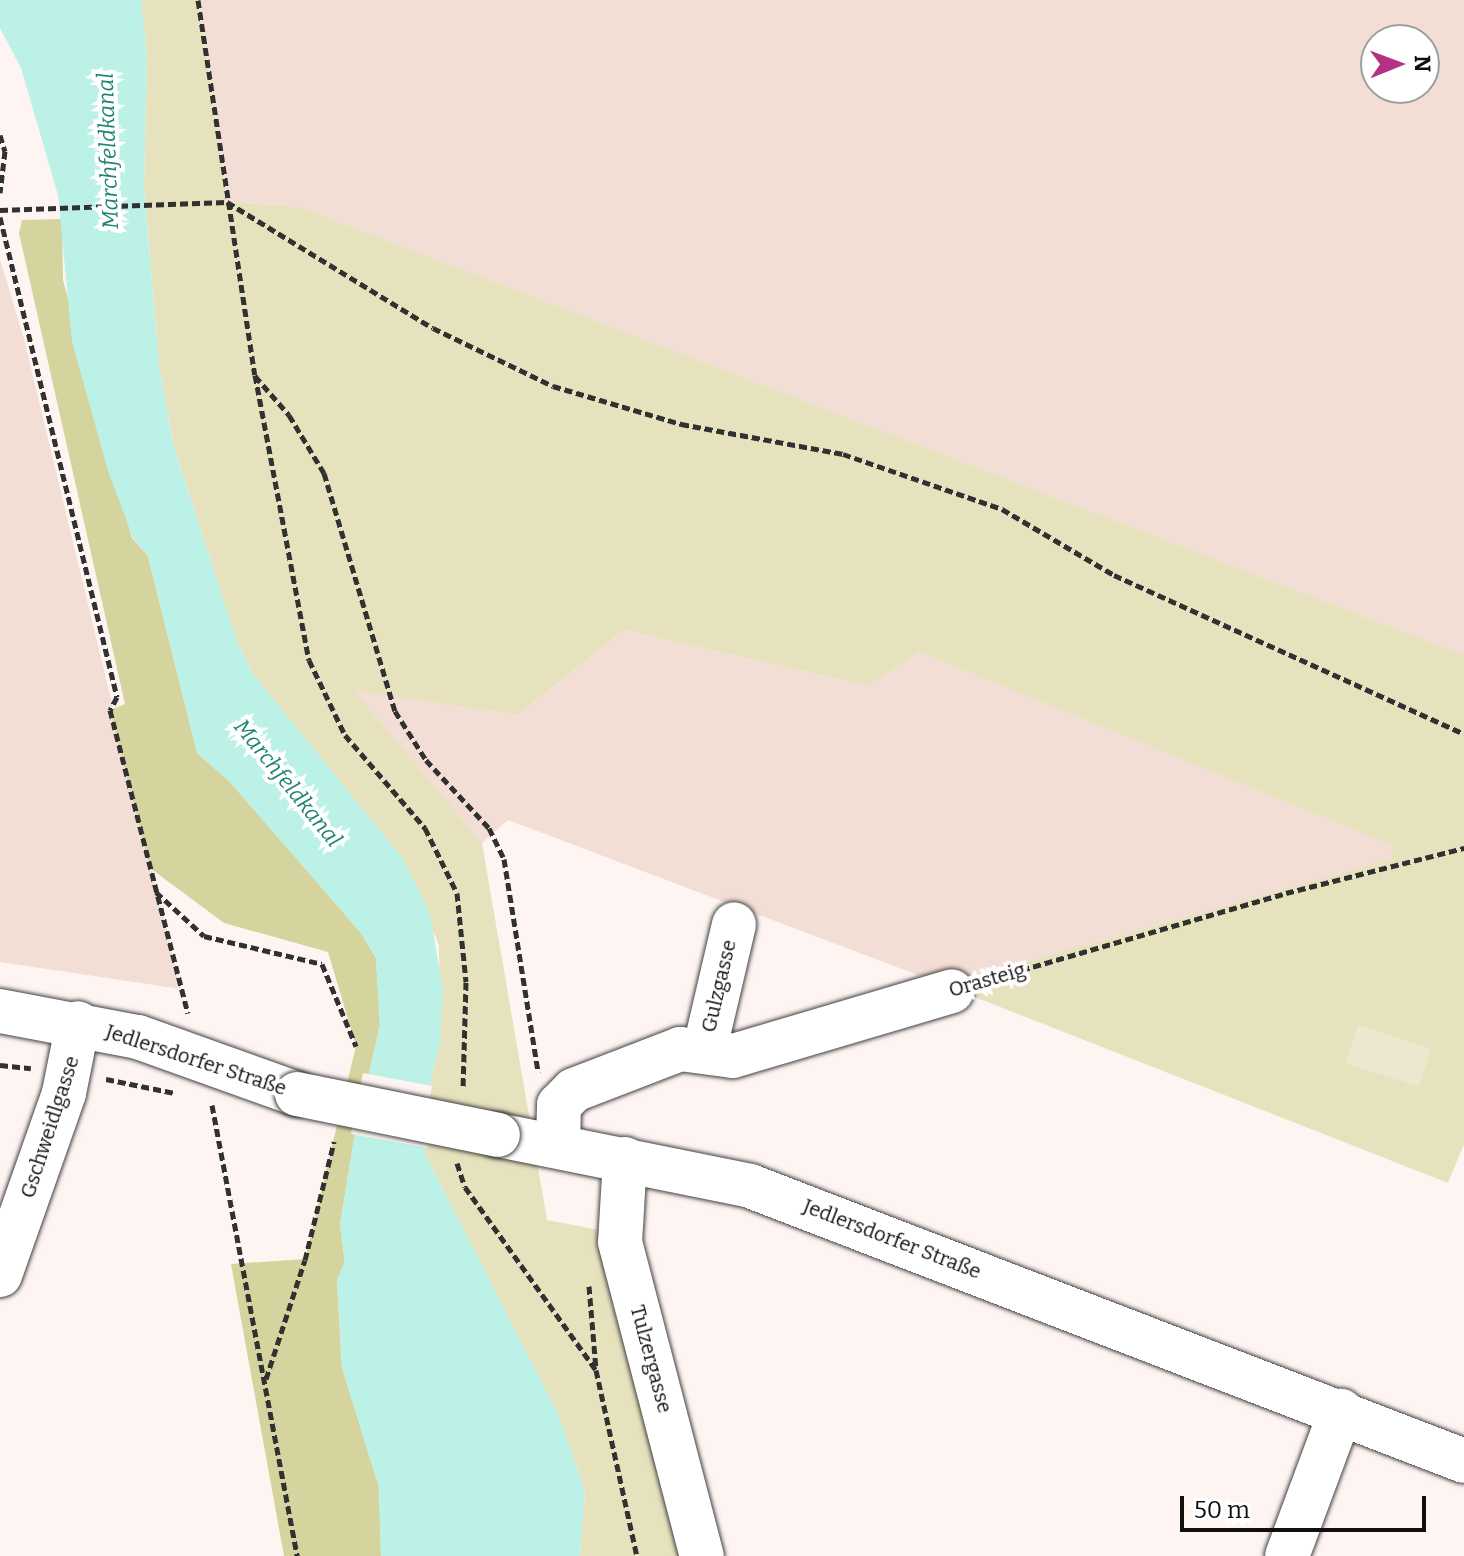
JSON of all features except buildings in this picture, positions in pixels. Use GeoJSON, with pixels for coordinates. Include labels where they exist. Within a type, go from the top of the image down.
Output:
{"type":"FeatureCollection","features":[{"type":"Feature","properties":{"kind":"street","name":"Gulzgasse"},"geometry":{"type":"LineString","coordinates":[[705,1048],[734,924]]}},
{"type":"Feature","properties":{"kind":"street","name":"Orasteig"},"geometry":{"type":"LineString","coordinates":[[558,1126],[574,1090],[666,1054],[705,1048],[733,1056],[952,991]]}},
{"type":"Feature","properties":{"kind":"street","name":"Jedlersdorfer Straße"},"geometry":{"type":"LineString","coordinates":[[0,1011],[76,1038],[297,1094],[498,1135],[558,1126],[625,1159],[750,1186],[1341,1411],[1464,1461]]}},
{"type":"Feature","properties":{"kind":"street","name":"Jedlersdorfer Straße"},"geometry":{"type":"LineString","coordinates":[[0,1036],[76,1038]]}},
{"type":"Feature","properties":{"kind":"street","name":"Gschweidlgasse"},"geometry":{"type":"LineString","coordinates":[[0,1275],[76,1038]]}},
{"type":"Feature","properties":{"kind":"street","name":"Tulzergasse"},"geometry":{"type":"LineString","coordinates":[[625,1159],[620,1242],[702,1556]]}},
{"type":"Feature","properties":{"kind":"street"},"geometry":{"type":"LineString","coordinates":[[1287,1556],[1341,1411]]}},
{"type":"Feature","properties":{"kind":"path"},"geometry":{"type":"LineString","coordinates":[[198,0],[255,375],[309,660],[345,735],[425,828],[457,893],[466,982],[462,1094]]}},
{"type":"Feature","properties":{"kind":"path"},"geometry":{"type":"LineString","coordinates":[[0,135],[5,151],[0,193]]}},
{"type":"Feature","properties":{"kind":"path"},"geometry":{"type":"LineString","coordinates":[[0,210],[227,202],[433,328],[553,386],[681,424],[843,454],[1002,509],[1114,575],[1464,734]]}},
{"type":"Feature","properties":{"kind":"path"},"geometry":{"type":"LineString","coordinates":[[0,217],[117,697],[110,710],[202,1070],[266,1381],[297,1556]]}},
{"type":"Feature","properties":{"kind":"path"},"geometry":{"type":"LineString","coordinates":[[255,375],[289,415],[324,473],[395,711],[426,760],[489,828],[504,859],[533,1059],[558,1126]]}},
{"type":"Feature","properties":{"kind":"path","name":"Orasteig"},"geometry":{"type":"LineString","coordinates":[[952,991],[1286,893],[1464,848]]}},
{"type":"Feature","properties":{"kind":"path"},"geometry":{"type":"LineString","coordinates":[[155,891],[204,936],[322,964],[356,1046]]}},
{"type":"Feature","properties":{"kind":"path"},"geometry":{"type":"LineString","coordinates":[[266,1381],[305,1260],[334,1142]]}},
{"type":"Feature","properties":{"kind":"path"},"geometry":{"type":"LineString","coordinates":[[458,1150],[465,1187],[596,1370]]}},
{"type":"Feature","properties":{"kind":"path"},"geometry":{"type":"LineString","coordinates":[[588,1270],[596,1370],[637,1556]]}},
{"type":"Feature","properties":{"kind":"shaded area"},"geometry":{"type":"Polygon","coordinates":[[[141,0],[198,0],[227,202],[300,207],[1464,655],[1464,1144],[1448,1183],[944,985],[1393,859],[1391,845],[919,652],[869,686],[624,630],[518,715],[353,690],[482,843],[547,1220],[605,1231],[684,1556],[580,1556],[585,1491],[559,1416],[425,1154],[422,1118],[440,1042],[439,945],[403,859],[253,674],[238,644],[174,448],[159,365],[144,187],[147,54],[141,0]]]}},
{"type":"Feature","properties":{"kind":"shaded area"},"geometry":{"type":"Polygon","coordinates":[[[198,0],[1464,0],[1464,655],[300,207],[227,202],[198,0]]]}},
{"type":"Feature","properties":{"kind":"shaded area"},"geometry":{"type":"Polygon","coordinates":[[[62,219],[63,280],[132,538],[148,556],[197,753],[230,782],[361,933],[376,958],[380,1025],[354,1139],[340,1225],[345,1262],[337,1280],[342,1368],[379,1487],[381,1556],[284,1556],[231,1264],[305,1259],[356,1046],[328,952],[224,923],[150,868],[110,710],[125,704],[19,233],[22,220],[62,219]]]}},
{"type":"Feature","properties":{"kind":"shaded area"},"geometry":{"type":"Polygon","coordinates":[[[0,259],[24,339],[181,989],[0,962],[0,259]]]}},
{"type":"Feature","properties":{"kind":"shaded area"},"geometry":{"type":"Polygon","coordinates":[[[624,630],[869,686],[919,652],[1391,845],[1394,859],[944,985],[508,820],[482,843],[351,689],[518,715],[624,630]]]}},
{"type":"Feature","properties":{"kind":"shaded area"},"geometry":{"type":"Polygon","coordinates":[[[1358,1025],[1431,1049],[1419,1087],[1346,1063],[1358,1025]]]}},
{"type":"Feature","properties":{"kind":"water","name":"Marchfeldkanal"},"geometry":{"type":"Polygon","coordinates":[[[0,0],[141,0],[147,54],[144,188],[159,365],[174,448],[238,644],[253,674],[403,859],[430,913],[443,991],[440,1042],[422,1118],[425,1154],[559,1416],[585,1491],[580,1556],[381,1556],[379,1487],[342,1368],[337,1280],[345,1262],[340,1225],[354,1139],[380,1025],[376,958],[361,933],[230,782],[197,753],[148,556],[133,538],[108,471],[72,342],[58,195],[21,68],[0,28],[0,0]]]}},
{"type":"Feature","properties":{"kind":"pier"},"geometry":{"type":"Polygon","coordinates":[[[363,1073],[432,1086],[426,1118],[428,1148],[351,1134],[363,1073]]]}}]}
